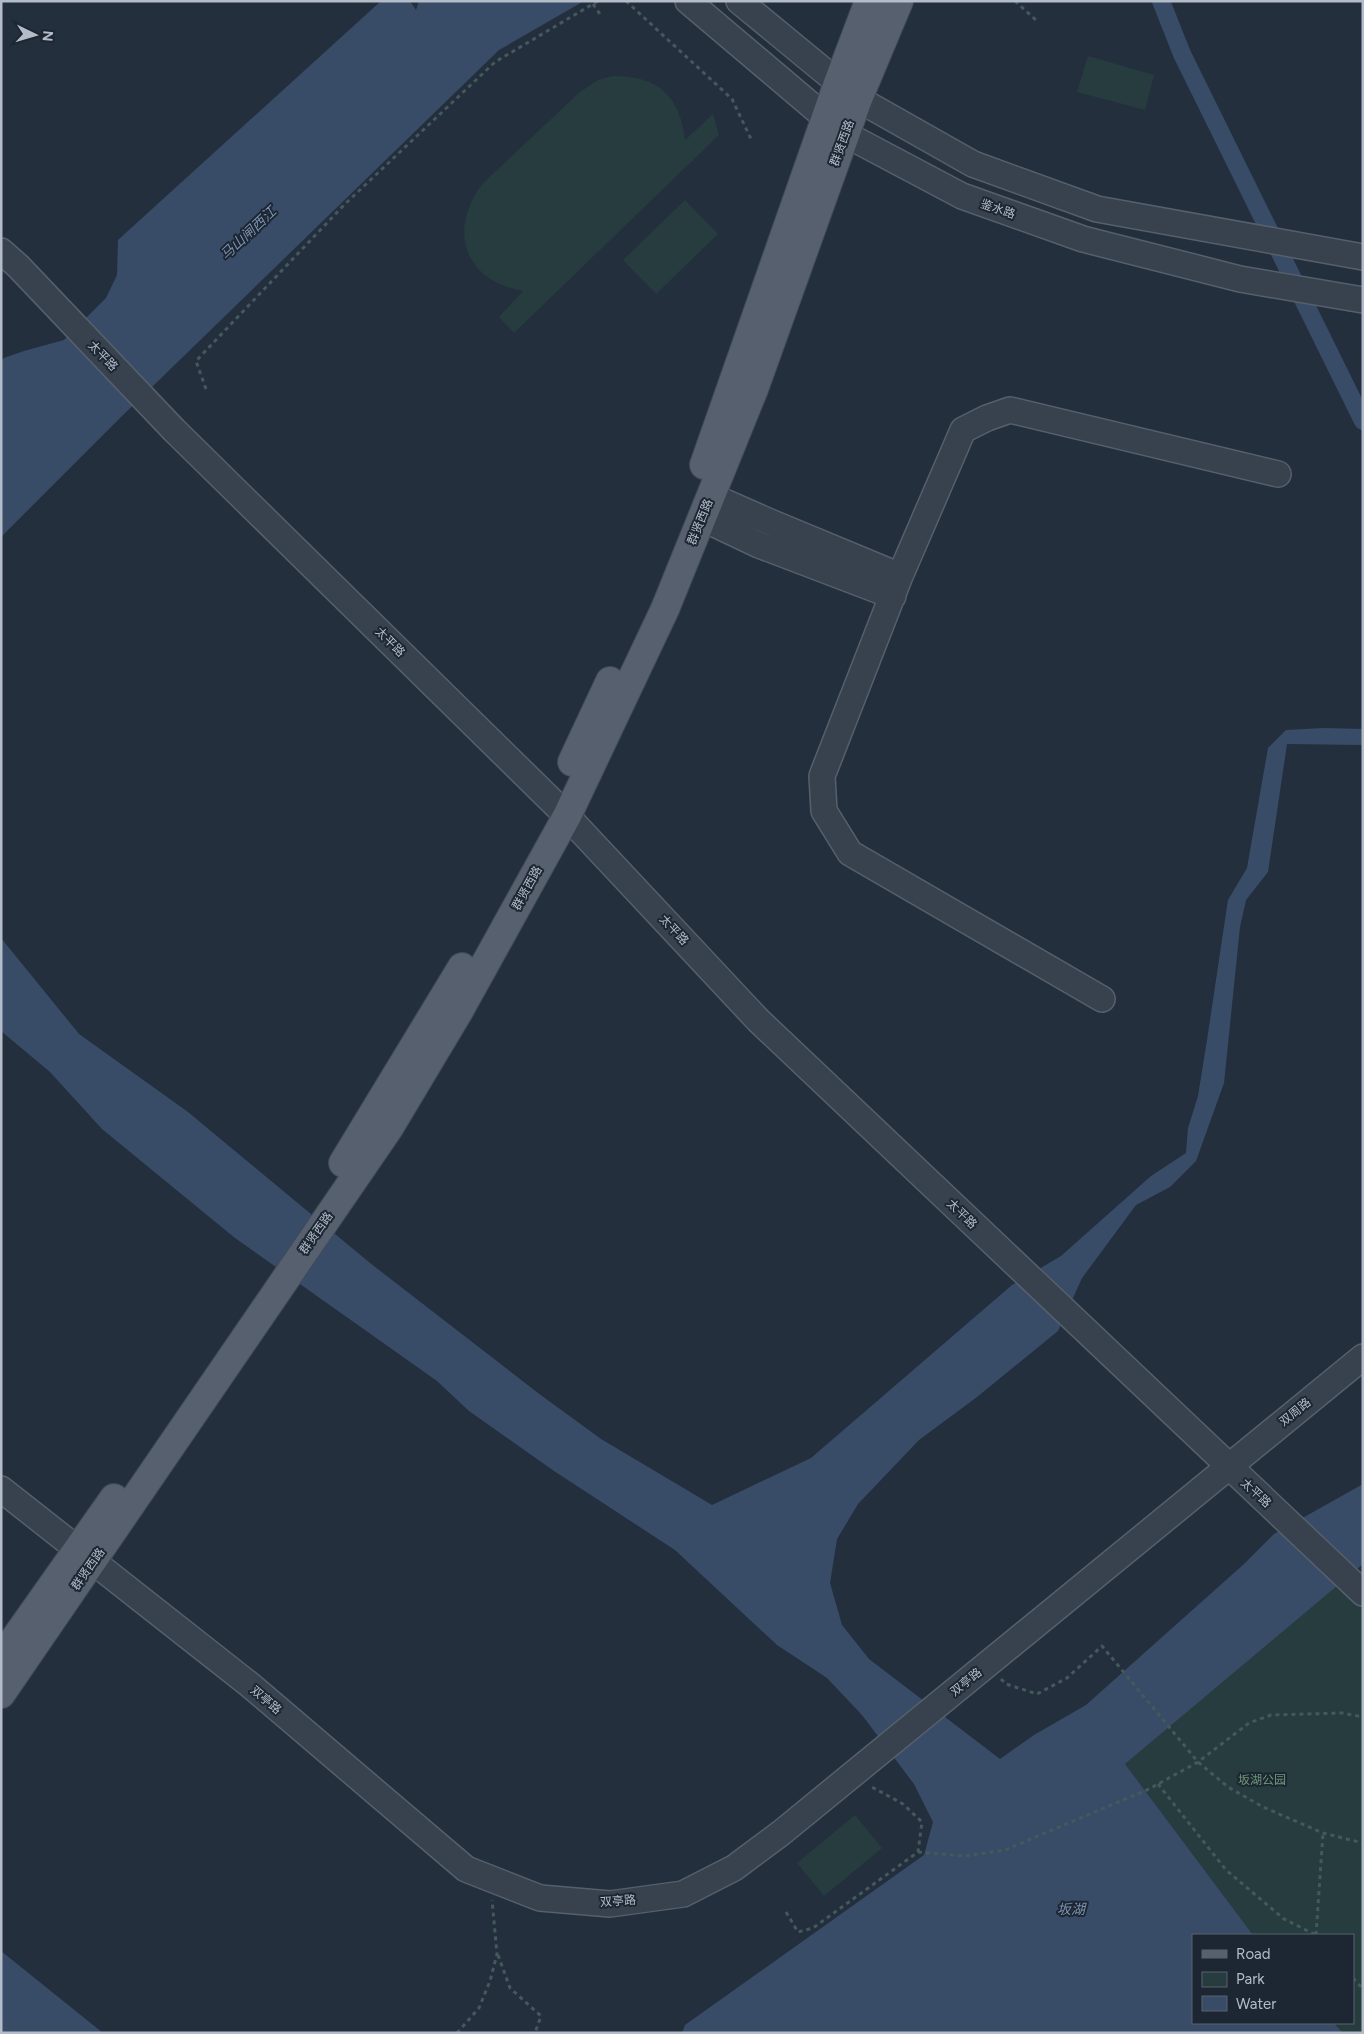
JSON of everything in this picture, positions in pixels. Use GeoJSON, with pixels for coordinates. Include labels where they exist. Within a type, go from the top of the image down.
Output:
{"type":"FeatureCollection","features":[{"type":"Feature","properties":{"kind":"main road","name":"群贤西路"},"geometry":{"type":"LineString","coordinates":[[560,810],[670,554],[835,126],[848,91],[869,1]]}},
{"type":"Feature","properties":{"kind":"main road","name":"群贤西路"},"geometry":{"type":"LineString","coordinates":[[848,91],[899,1]]}},
{"type":"Feature","properties":{"kind":"main road","name":"群贤西路"},"geometry":{"type":"LineString","coordinates":[[1,1694],[86,1555],[278,1273],[318,1215],[389,1128],[459,1010],[665,608],[754,389],[835,126]]}},
{"type":"Feature","properties":{"kind":"main road","name":"群贤西路"},"geometry":{"type":"LineString","coordinates":[[1,1658],[86,1555]]}},
{"type":"Feature","properties":{"kind":"street","name":"鉴水路"},"geometry":{"type":"LineString","coordinates":[[688,1],[835,126],[962,196],[1083,239],[1240,279],[1322,295],[1363,300]]}},
{"type":"Feature","properties":{"kind":"street"},"geometry":{"type":"LineString","coordinates":[[739,1],[848,91],[973,164],[1097,209],[1363,257]]}},
{"type":"Feature","properties":{"kind":"street","name":"太平路"},"geometry":{"type":"LineString","coordinates":[[10,258],[174,430],[560,810],[758,1020],[1274,1511],[1358,1588]]}},
{"type":"Feature","properties":{"kind":"street"},"geometry":{"type":"LineString","coordinates":[[1102,999],[850,853],[824,811],[822,776],[896,586],[963,430],[987,418],[1010,410],[1278,474]]}},
{"type":"Feature","properties":{"kind":"street"},"geometry":{"type":"LineString","coordinates":[[706,507],[760,545],[896,586]]}},
{"type":"Feature","properties":{"kind":"street","name":"双周路"},"geometry":{"type":"LineString","coordinates":[[1227,1466],[1363,1357]]}},
{"type":"Feature","properties":{"kind":"street","name":"双亭路"},"geometry":{"type":"LineString","coordinates":[[1,1489],[250,1685],[466,1869],[540,1898],[610,1904],[683,1894],[734,1868],[852,1776],[1227,1466]]}},
{"type":"Feature","properties":{"kind":"path"},"geometry":{"type":"LineString","coordinates":[[206,389],[196,361],[344,205],[495,62],[598,1]]}},
{"type":"Feature","properties":{"kind":"path"},"geometry":{"type":"LineString","coordinates":[[626,1],[732,99],[751,139]]}},
{"type":"Feature","properties":{"kind":"path"},"geometry":{"type":"LineString","coordinates":[[1016,1],[1037,21]]}},
{"type":"Feature","properties":{"kind":"path"},"geometry":{"type":"LineString","coordinates":[[593,4],[602,17]]}},
{"type":"Feature","properties":{"kind":"path"},"geometry":{"type":"LineString","coordinates":[[989,1663],[1006,1684],[1037,1694],[1067,1678],[1102,1646],[1198,1762],[1228,1787],[1262,1807],[1323,1833],[1363,1843]]}},
{"type":"Feature","properties":{"kind":"path"},"geometry":{"type":"LineString","coordinates":[[786,1912],[798,1932],[812,1928],[918,1852],[964,1856],[1005,1850],[1149,1789],[1198,1762],[1249,1723],[1271,1715],[1342,1713],[1363,1717]]}},
{"type":"Feature","properties":{"kind":"path"},"geometry":{"type":"LineString","coordinates":[[852,1776],[904,1804],[922,1822],[918,1852]]}},
{"type":"Feature","properties":{"kind":"path"},"geometry":{"type":"LineString","coordinates":[[1158,1784],[1226,1870],[1284,1919],[1314,1934]]}},
{"type":"Feature","properties":{"kind":"path"},"geometry":{"type":"LineString","coordinates":[[1316,1934],[1323,1833]]}},
{"type":"Feature","properties":{"kind":"path"},"geometry":{"type":"LineString","coordinates":[[492,1879],[492,1902],[498,1954],[510,1988],[541,2016],[535,2033]]}},
{"type":"Feature","properties":{"kind":"path"},"geometry":{"type":"LineString","coordinates":[[457,2033],[478,2008],[490,1981],[498,1954]]}},
{"type":"Feature","properties":{"kind":"path"},"geometry":{"type":"LineString","coordinates":[[1354,1979],[1363,1990]]}},
{"type":"Feature","properties":{"kind":"green space"},"geometry":{"type":"Polygon","coordinates":[[[1088,56],[1154,75],[1145,110],[1077,92],[1088,56]]]}},
{"type":"Feature","properties":{"kind":"green space"},"geometry":{"type":"Polygon","coordinates":[[[613,76],[643,80],[664,91],[678,111],[685,140],[713,114],[719,135],[514,333],[499,317],[523,291],[503,285],[487,277],[475,265],[467,251],[464,235],[466,218],[472,201],[483,183],[580,92],[598,80],[613,76]]]}},
{"type":"Feature","properties":{"kind":"green space"},"geometry":{"type":"Polygon","coordinates":[[[685,200],[718,234],[656,294],[623,260],[685,200]]]}},
{"type":"Feature","properties":{"kind":"green space","name":"坂湖公园"},"geometry":{"type":"Polygon","coordinates":[[[1338,1584],[1363,1608],[1363,2033],[1343,2033],[1335,2024],[1354,2024],[1354,1934],[1252,1934],[1125,1764],[1338,1584]]]}},
{"type":"Feature","properties":{"kind":"green space"},"geometry":{"type":"Polygon","coordinates":[[[855,1815],[882,1848],[824,1896],[797,1863],[855,1815]]]}},
{"type":"Feature","properties":{"kind":"water","name":"马山闸西江"},"geometry":{"type":"Polygon","coordinates":[[[381,1],[410,1],[416,10],[419,1],[584,1],[499,50],[121,417],[1,537],[1,361],[4,358],[24,351],[64,340],[106,298],[117,275],[118,240],[381,1]]]}},
{"type":"Feature","properties":{"kind":"water","name":"坂湖"},"geometry":{"type":"Polygon","coordinates":[[[1324,728],[1363,729],[1363,745],[1287,744],[1268,872],[1246,900],[1240,927],[1224,1083],[1196,1161],[1170,1187],[1136,1205],[1082,1278],[1058,1331],[977,1397],[919,1440],[858,1504],[837,1539],[830,1583],[842,1625],[869,1659],[1000,1759],[1034,1735],[1086,1705],[1244,1564],[1274,1534],[1363,1484],[1363,1564],[1125,1764],[1252,1934],[1192,1934],[1192,2024],[1335,2024],[1343,2033],[682,2033],[685,2025],[924,1855],[933,1822],[914,1784],[862,1715],[827,1678],[777,1645],[675,1550],[554,1471],[469,1411],[437,1381],[235,1238],[102,1129],[50,1072],[1,1031],[1,938],[79,1034],[188,1112],[370,1263],[538,1393],[601,1439],[712,1505],[811,1458],[1012,1285],[1061,1256],[1151,1176],[1186,1153],[1188,1128],[1198,1096],[1228,900],[1247,868],[1268,748],[1286,730],[1324,728]]]}},
{"type":"Feature","properties":{"kind":"water"},"geometry":{"type":"Polygon","coordinates":[[[1,1951],[103,2033],[1,2033],[1,1951]]]}},
{"type":"Feature","properties":{"kind":"waterway"},"geometry":{"type":"LineString","coordinates":[[1161,1],[1182,54],[1363,421]]}}]}
